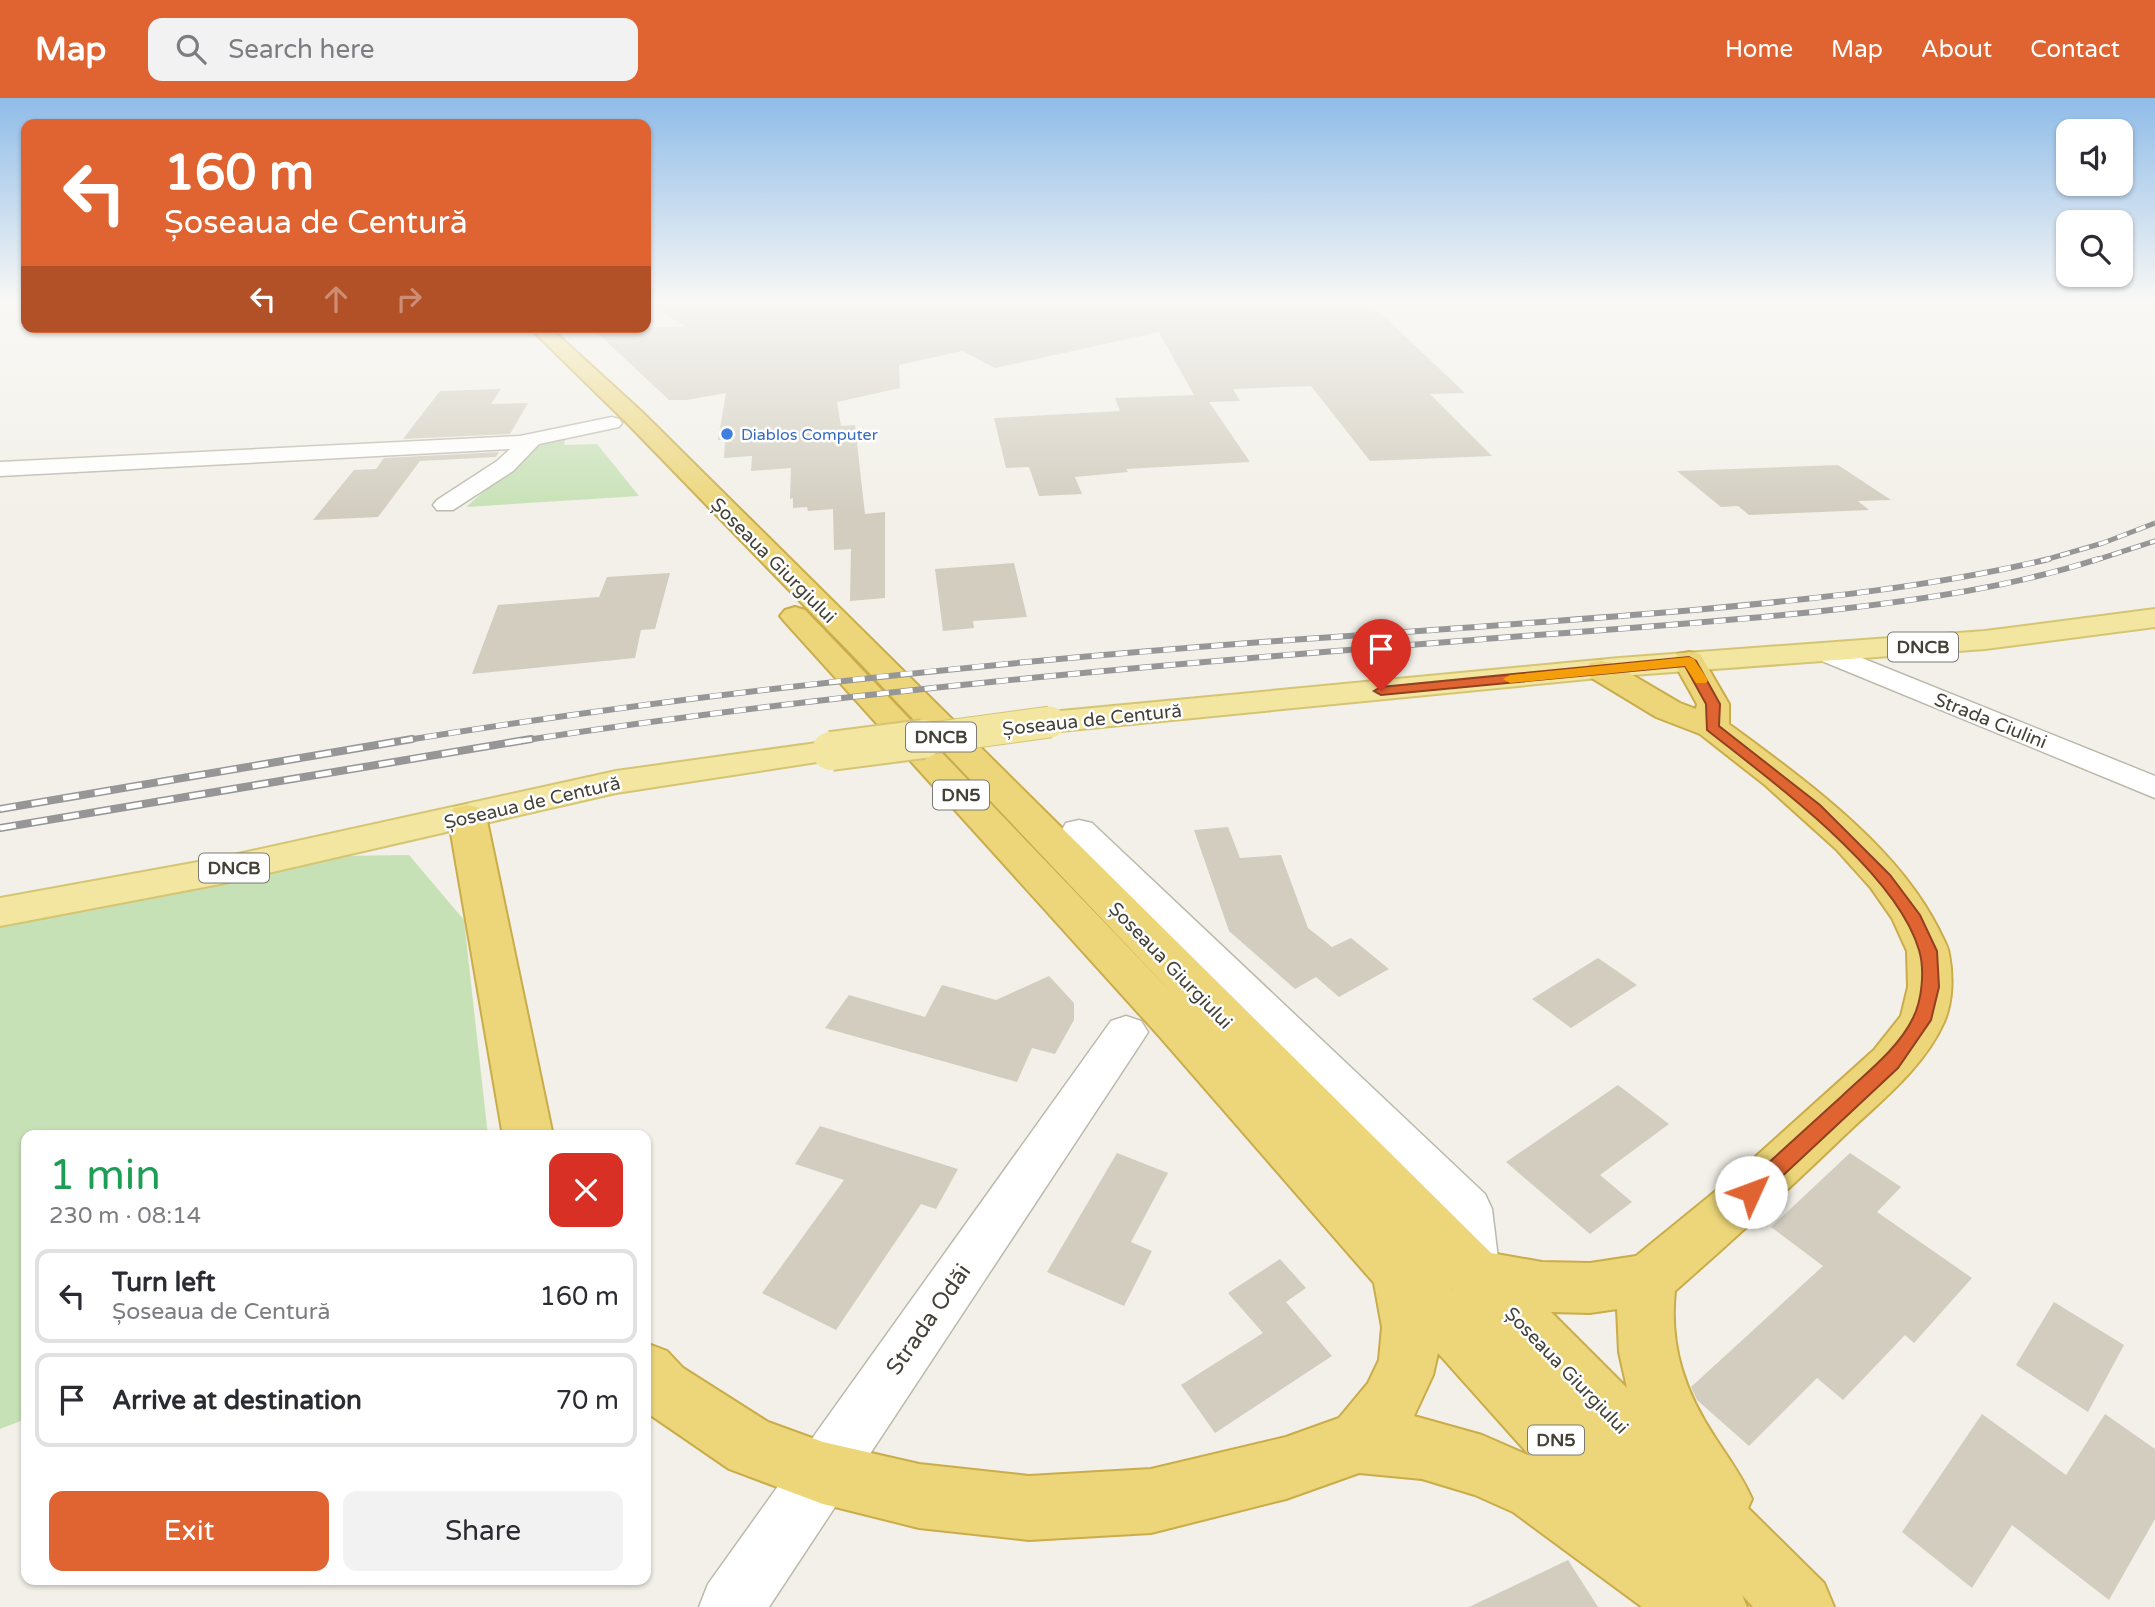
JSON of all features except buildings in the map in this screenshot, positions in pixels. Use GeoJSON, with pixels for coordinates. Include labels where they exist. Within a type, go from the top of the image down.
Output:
{"type":"FeatureCollection","features":[{"type":"Feature","properties":{"kind":"highway","name":"Șoseaua Giurgiului"},"geometry":{"type":"LineString","coordinates":[[560,373],[612,423],[1176,1025],[1400,1273],[1713,1607]]}},
{"type":"Feature","properties":{"kind":"highway","name":"Șoseaua Giurgiului"},"geometry":{"type":"LineString","coordinates":[[588,373],[872,657],[1794,1601]]}},
{"type":"Feature","properties":{"kind":"highway"},"geometry":{"type":"LineString","coordinates":[[1689,661],[1713,704],[1712,727]]}},
{"type":"Feature","properties":{"kind":"highway"},"geometry":{"type":"LineString","coordinates":[[1474,1275],[1542,1287],[1590,1287],[1649,1279],[1751,1192],[1891,1062],[1922,1020],[1930,987],[1928,951],[1911,915],[1885,879],[1814,808],[1712,727],[1668,710],[1601,670]]}},
{"type":"Feature","properties":{"kind":"highway"},"geometry":{"type":"LineString","coordinates":[[467,816],[527,1130]]}},
{"type":"Feature","properties":{"kind":"highway"},"geometry":{"type":"LineString","coordinates":[[1359,1442],[1384,1414],[1404,1376],[1409,1353],[1410,1327],[1400,1273]]}},
{"type":"Feature","properties":{"kind":"highway"},"geometry":{"type":"LineString","coordinates":[[1649,1279],[1644,1326],[1648,1362],[1669,1421],[1692,1461],[1794,1601]]}},
{"type":"Feature","properties":{"kind":"highway"},"geometry":{"type":"LineString","coordinates":[[651,1376],[663,1388],[751,1447],[823,1473],[919,1496],[1029,1508],[1151,1501],[1286,1468],[1359,1442],[1422,1448],[1482,1466],[1535,1490],[1699,1607]]}},
{"type":"Feature","properties":{"kind":"main road","name":"Șoseaua de Centură"},"geometry":{"type":"LineString","coordinates":[[0,912],[220,871],[565,793],[680,771],[1050,722],[1689,661],[2000,640],[2155,618]]}},
{"type":"Feature","properties":{"kind":"street"},"geometry":{"type":"LineString","coordinates":[[0,469],[531,442],[612,423]]}},
{"type":"Feature","properties":{"kind":"street"},"geometry":{"type":"LineString","coordinates":[[445,505],[505,466],[531,442]]}},
{"type":"Feature","properties":{"kind":"street","name":"Strada Ciulini"},"geometry":{"type":"LineString","coordinates":[[1827,653],[2155,788]]}},
{"type":"Feature","properties":{"kind":"street"},"geometry":{"type":"LineString","coordinates":[[1079,831],[1467,1209],[1474,1275]]}},
{"type":"Feature","properties":{"kind":"street","name":"Strada Odăi"},"geometry":{"type":"LineString","coordinates":[[731,1607],[1126,1032]]}},
{"type":"Feature","properties":{"kind":"green space"},"geometry":{"type":"Polygon","coordinates":[[[565,440],[564,445],[597,444],[639,496],[466,507],[541,442],[565,440]]]}},
{"type":"Feature","properties":{"kind":"green space"},"geometry":{"type":"Polygon","coordinates":[[[409,855],[464,920],[487,1130],[21,1130],[21,1421],[0,1429],[0,923],[338,856],[409,855]]]}},
{"type":"Feature","properties":{"kind":"railway"},"geometry":{"type":"LineString","coordinates":[[2044,560],[2103,543],[2155,523]]}},
{"type":"Feature","properties":{"kind":"railway"},"geometry":{"type":"LineString","coordinates":[[2093,561],[2155,541]]}},
{"type":"Feature","properties":{"kind":"railway"},"geometry":{"type":"LineString","coordinates":[[2044,560],[2049,559]]}},
{"type":"Feature","properties":{"kind":"railway"},"geometry":{"type":"LineString","coordinates":[[520,741],[758,708],[996,682],[1234,659],[1840,609],[1970,590],[2035,577],[2098,559]]}},
{"type":"Feature","properties":{"kind":"railway"},"geometry":{"type":"LineString","coordinates":[[401,741],[626,707],[964,668],[1694,610],[1828,596],[1917,585],[2044,560]]}},
{"type":"Feature","properties":{"kind":"railway"},"geometry":{"type":"LineString","coordinates":[[0,809],[412,739]]}},
{"type":"Feature","properties":{"kind":"railway"},"geometry":{"type":"LineString","coordinates":[[0,828],[531,739]]}},
{"type":"Feature","properties":{"kind":"slow traffic"},"geometry":{"type":"LineString","coordinates":[[1510,679],[1689,661],[1701,680]]}},
{"type":"Feature","properties":{"kind":"place","name":"Diablos Computer"},"geometry":{"type":"Point","coordinates":[727,434]}},
{"type":"Feature","properties":{"kind":"route"},"geometry":{"type":"LineString","coordinates":[[1381,691],[1689,661],[1713,704],[1712,727],[1814,808],[1885,879],[1911,915],[1928,951],[1930,987],[1922,1020],[1891,1062],[1751,1192]]}}]}
